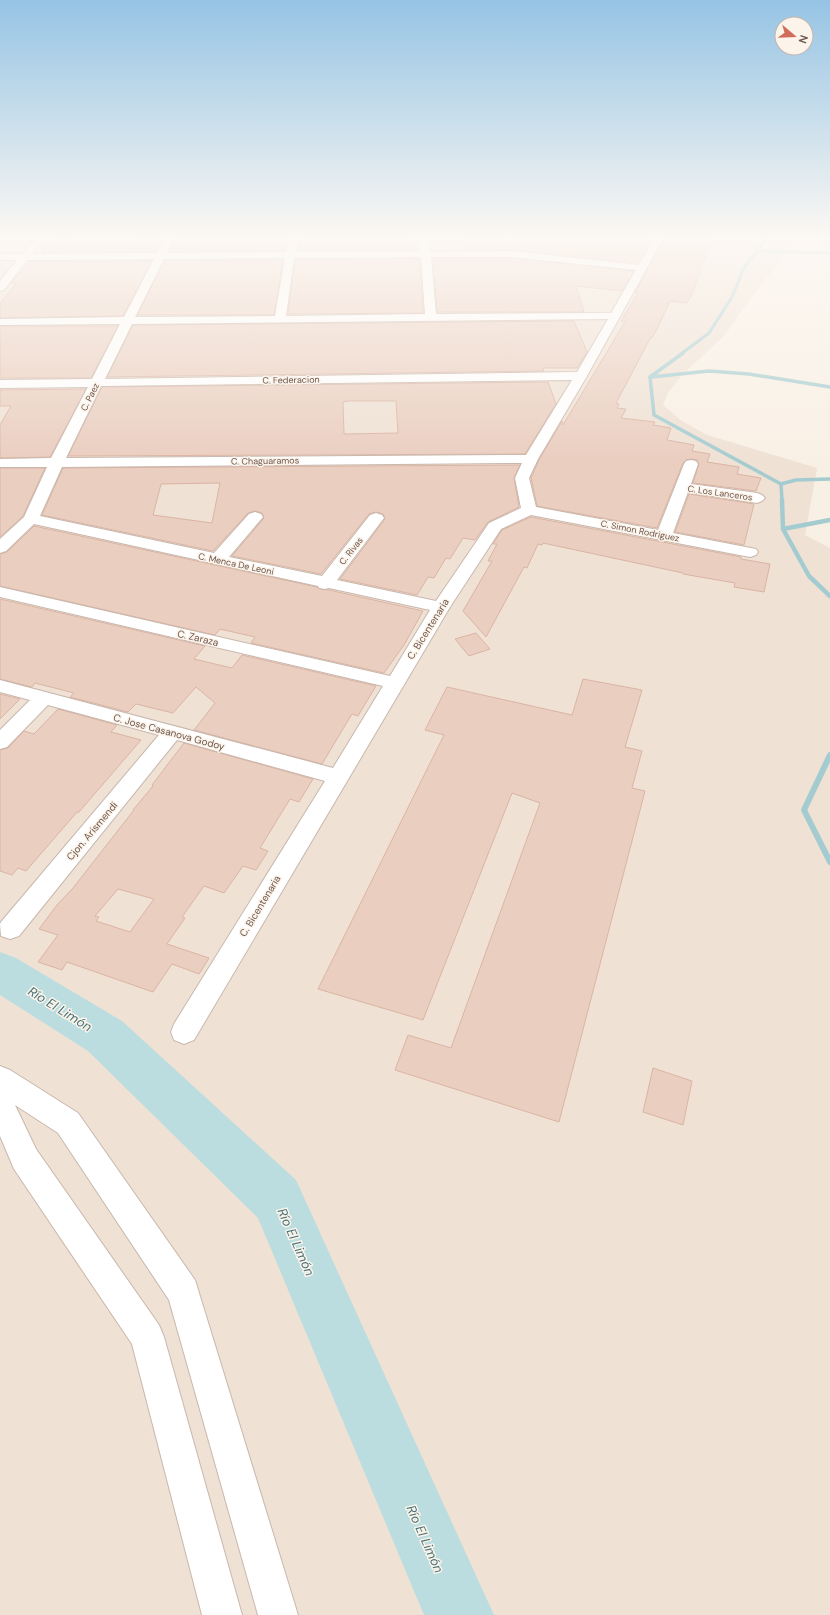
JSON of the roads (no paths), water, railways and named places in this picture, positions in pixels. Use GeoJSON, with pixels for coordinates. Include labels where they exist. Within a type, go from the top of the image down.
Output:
{"type":"FeatureCollection","features":[{"type":"Feature","properties":{"kind":"street","name":"C. Paez"},"geometry":{"type":"LineString","coordinates":[[0,548],[31,519],[56,463],[132,312]]}},
{"type":"Feature","properties":{"kind":"street"},"geometry":{"type":"LineString","coordinates":[[280,319],[281,312]]}},
{"type":"Feature","properties":{"kind":"street"},"geometry":{"type":"LineString","coordinates":[[431,312],[431,317]]}},
{"type":"Feature","properties":{"kind":"street"},"geometry":{"type":"LineString","coordinates":[[529,510],[522,478],[531,458],[581,376],[617,312]]}},
{"type":"Feature","properties":{"kind":"street"},"geometry":{"type":"LineString","coordinates":[[0,322],[615,316]]}},
{"type":"Feature","properties":{"kind":"street","name":"C. Federacion"},"geometry":{"type":"LineString","coordinates":[[0,384],[581,376]]}},
{"type":"Feature","properties":{"kind":"street","name":"C. Chaguaramos"},"geometry":{"type":"LineString","coordinates":[[0,464],[531,458]]}},
{"type":"Feature","properties":{"kind":"street"},"geometry":{"type":"LineString","coordinates":[[664,536],[691,464]]}},
{"type":"Feature","properties":{"kind":"street","name":"C. Los Lanceros"},"geometry":{"type":"LineString","coordinates":[[683,487],[757,498]]}},
{"type":"Feature","properties":{"kind":"street","name":"C. Simon Rodriguez"},"geometry":{"type":"LineString","coordinates":[[529,510],[750,552]]}},
{"type":"Feature","properties":{"kind":"street","name":"C. Bicentenaria"},"geometry":{"type":"LineString","coordinates":[[184,1032],[441,608],[495,526],[529,510]]}},
{"type":"Feature","properties":{"kind":"street"},"geometry":{"type":"LineString","coordinates":[[217,560],[255,517]]}},
{"type":"Feature","properties":{"kind":"street","name":"C. Rivas"},"geometry":{"type":"LineString","coordinates":[[325,584],[376,518]]}},
{"type":"Feature","properties":{"kind":"street","name":"C. Menca De Leoni"},"geometry":{"type":"LineString","coordinates":[[31,519],[441,608]]}},
{"type":"Feature","properties":{"kind":"street","name":"C. Zaraza"},"geometry":{"type":"LineString","coordinates":[[0,592],[395,683]]}},
{"type":"Feature","properties":{"kind":"street","name":"C. Jose Casanova Godoy"},"geometry":{"type":"LineString","coordinates":[[0,686],[339,777]]}},
{"type":"Feature","properties":{"kind":"street"},"geometry":{"type":"LineString","coordinates":[[0,742],[44,698]]}},
{"type":"Feature","properties":{"kind":"street","name":"Cjon. Arismendi"},"geometry":{"type":"LineString","coordinates":[[10,929],[173,732]]}},
{"type":"Feature","properties":{"kind":"street"},"geometry":{"type":"LineString","coordinates":[[0,1079],[68,1123],[183,1292],[278,1615]]}},
{"type":"Feature","properties":{"kind":"street"},"geometry":{"type":"LineString","coordinates":[[0,1103],[25,1159],[147,1337],[222,1615]]}},
{"type":"Feature","properties":{"kind":"waterway"},"geometry":{"type":"LineString","coordinates":[[681,354],[709,333],[722,312]]}},
{"type":"Feature","properties":{"kind":"waterway"},"geometry":{"type":"LineString","coordinates":[[683,353],[650,377],[654,415],[781,484]]}},
{"type":"Feature","properties":{"kind":"waterway"},"geometry":{"type":"LineString","coordinates":[[651,377],[709,371],[749,374],[830,387]]}},
{"type":"Feature","properties":{"kind":"waterway"},"geometry":{"type":"LineString","coordinates":[[781,484],[796,480],[830,479]]}},
{"type":"Feature","properties":{"kind":"waterway"},"geometry":{"type":"LineString","coordinates":[[781,484],[782,501]]}},
{"type":"Feature","properties":{"kind":"waterway"},"geometry":{"type":"LineString","coordinates":[[782,500],[783,529]]}},
{"type":"Feature","properties":{"kind":"waterway"},"geometry":{"type":"LineString","coordinates":[[783,529],[830,520]]}},
{"type":"Feature","properties":{"kind":"waterway"},"geometry":{"type":"LineString","coordinates":[[783,529],[809,576],[830,596]]}},
{"type":"Feature","properties":{"kind":"waterway"},"geometry":{"type":"LineString","coordinates":[[830,755],[804,810],[830,862]]}},
{"type":"Feature","properties":{"kind":"waterway","name":"Río El Limón"},"geometry":{"type":"LineString","coordinates":[[0,971],[105,1036],[277,1199],[459,1615]]}}]}
